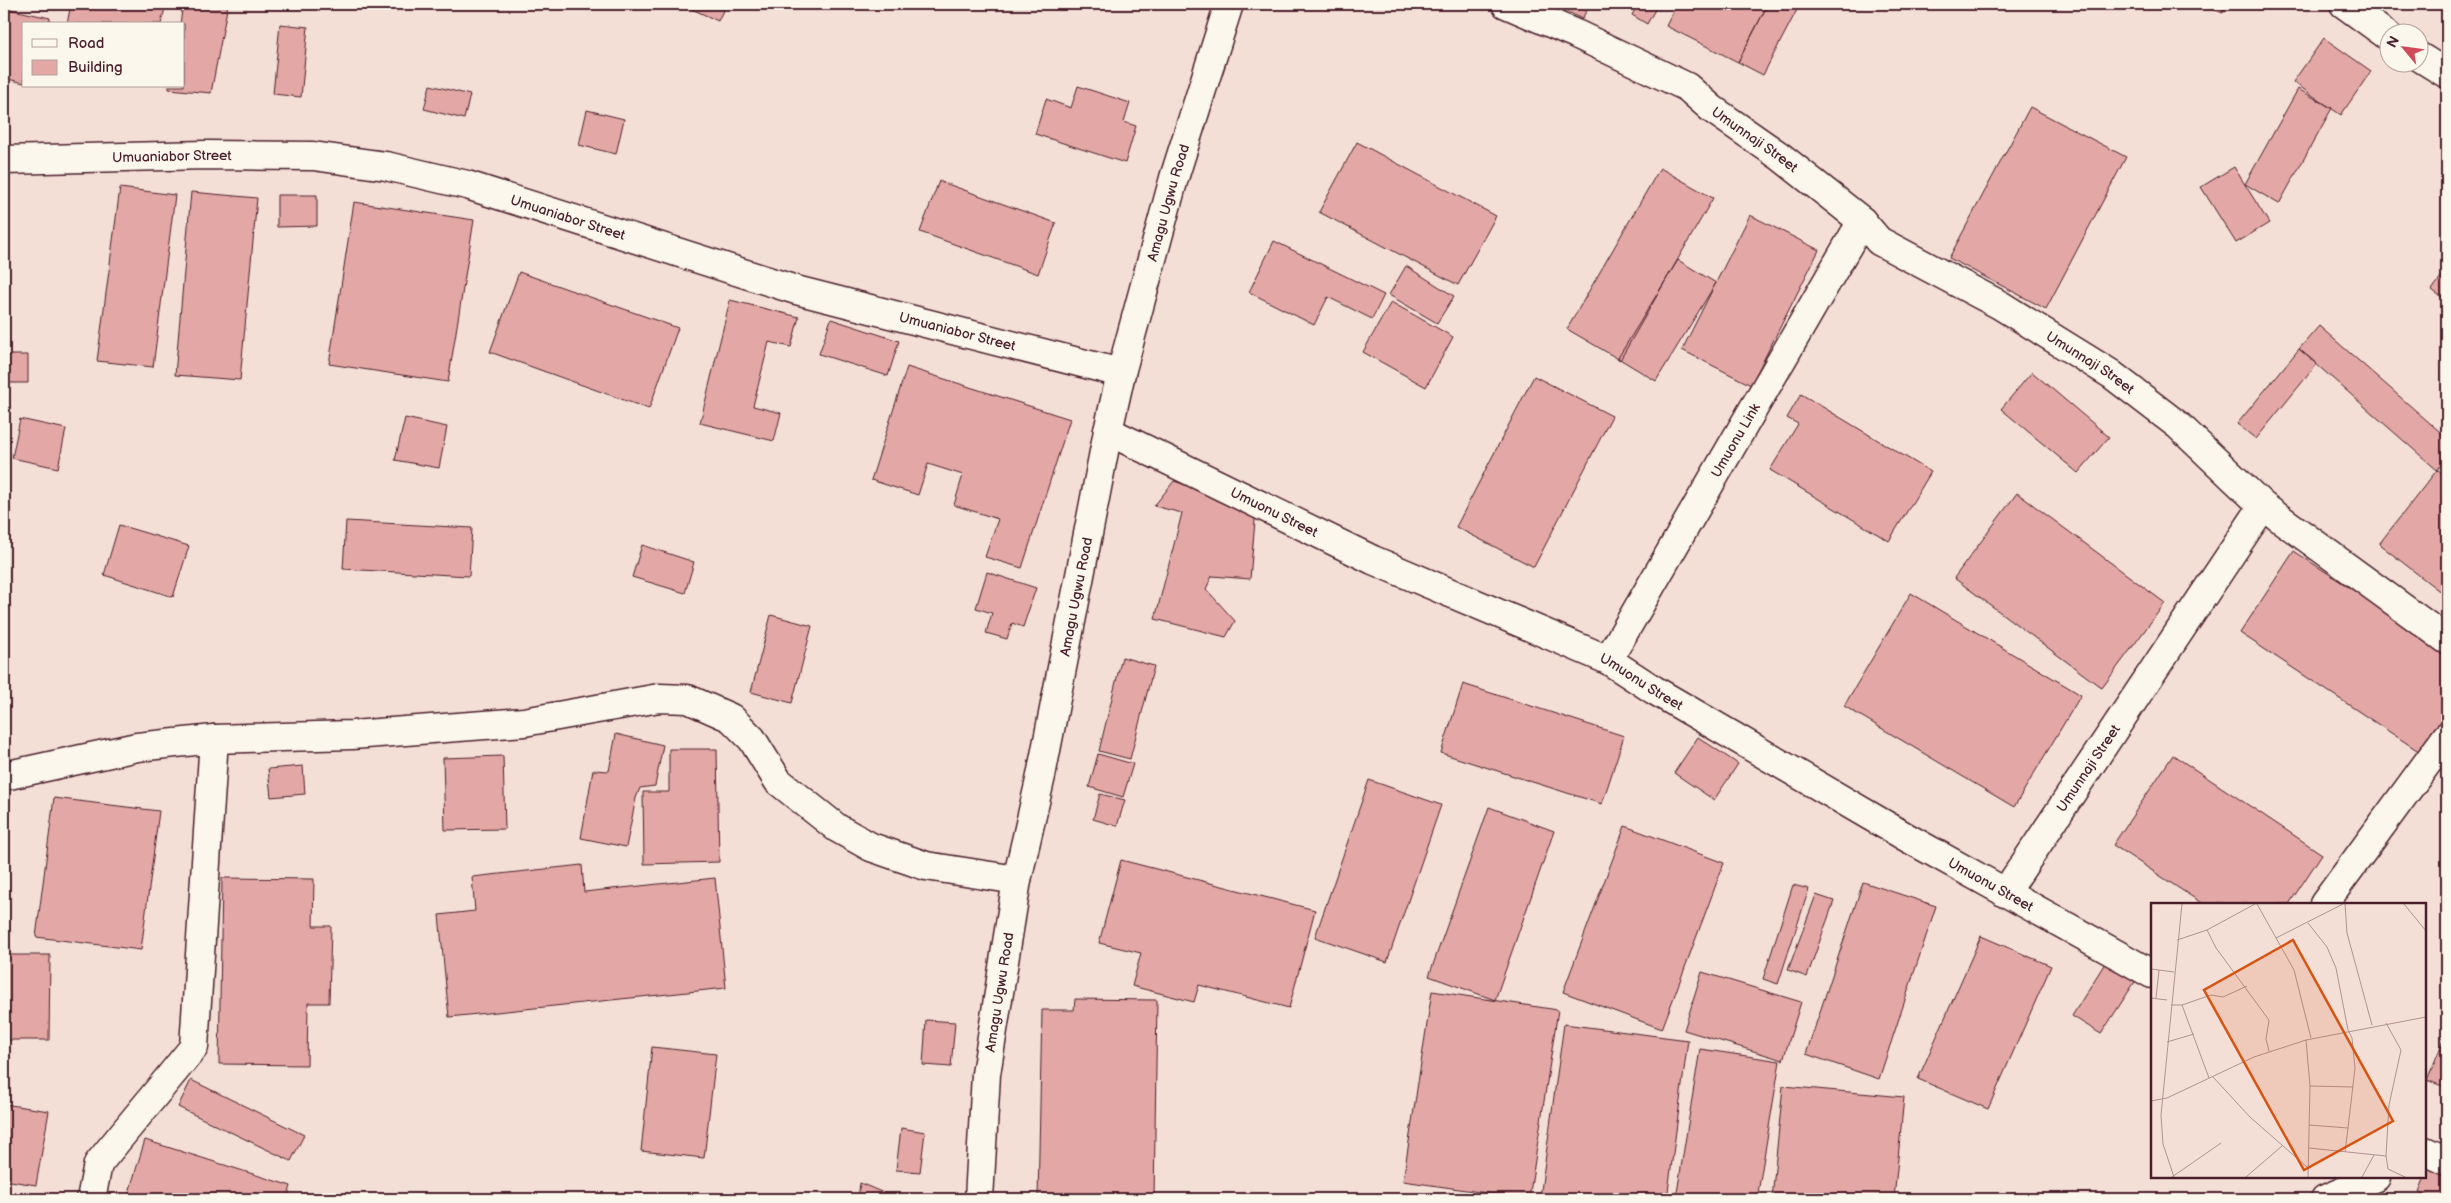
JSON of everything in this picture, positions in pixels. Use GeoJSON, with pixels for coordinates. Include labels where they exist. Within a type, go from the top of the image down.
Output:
{"type":"FeatureCollection","features":[{"type":"Feature","properties":{"kind":"street","name":"Amagu Ugwu Road"},"geometry":{"type":"LineString","coordinates":[[978,1199],[986,1074],[1017,880],[1041,776],[1120,373],[1174,178],[1229,4]]}},
{"type":"Feature","properties":{"kind":"street","name":"Umunnaji Street"},"geometry":{"type":"LineString","coordinates":[[1506,4],[1576,34],[1687,88],[1712,109],[1781,157],[1862,221],[1879,241],[2000,305],[2111,374],[2178,426],[2263,506],[2004,893]]}},
{"type":"Feature","properties":{"kind":"street"},"geometry":{"type":"LineString","coordinates":[[2344,4],[2378,29]]}},
{"type":"Feature","properties":{"kind":"street"},"geometry":{"type":"LineString","coordinates":[[2428,62],[2447,74]]}},
{"type":"Feature","properties":{"kind":"street","name":"Umuaniabor Street"},"geometry":{"type":"LineString","coordinates":[[4,160],[205,154],[313,156],[386,166],[468,185],[796,290],[1120,373]]}},
{"type":"Feature","properties":{"kind":"street","name":"Umuonu Link"},"geometry":{"type":"LineString","coordinates":[[1608,660],[1862,221]]}},
{"type":"Feature","properties":{"kind":"street","name":"Umuonu Street"},"geometry":{"type":"LineString","coordinates":[[1108,431],[1373,560],[1608,660],[1654,690],[2004,893],[2151,973]]}},
{"type":"Feature","properties":{"kind":"street"},"geometry":{"type":"LineString","coordinates":[[2263,506],[2447,640]]}},
{"type":"Feature","properties":{"kind":"street"},"geometry":{"type":"LineString","coordinates":[[4,776],[137,747],[214,739],[352,735],[524,722],[659,698],[688,699],[731,718],[752,739],[778,781],[837,828],[871,847],[926,866],[1017,880]]}},
{"type":"Feature","properties":{"kind":"street"},"geometry":{"type":"LineString","coordinates":[[2325,903],[2447,736]]}},
{"type":"Feature","properties":{"kind":"street"},"geometry":{"type":"LineString","coordinates":[[91,1199],[98,1164],[194,1047],[214,739]]}},
{"type":"Feature","properties":{"kind":"street"},"geometry":{"type":"LineString","coordinates":[[2325,1199],[2374,1178]]}},
{"type":"Feature","properties":{"kind":"building"},"geometry":{"type":"Polygon","coordinates":[[[71,4],[166,4],[162,22],[67,22],[71,4]]]}},
{"type":"Feature","properties":{"kind":"building"},"geometry":{"type":"Polygon","coordinates":[[[183,4],[228,4],[211,93],[169,89],[185,88],[185,22],[180,22],[183,4]]]}},
{"type":"Feature","properties":{"kind":"building"},"geometry":{"type":"Polygon","coordinates":[[[681,4],[726,4],[718,21],[681,4]]]}},
{"type":"Feature","properties":{"kind":"building"},"geometry":{"type":"Polygon","coordinates":[[[1562,4],[1590,4],[1582,19],[1560,8],[1562,4]]]}},
{"type":"Feature","properties":{"kind":"building"},"geometry":{"type":"Polygon","coordinates":[[[1638,4],[1658,4],[1647,24],[1632,15],[1638,4]]]}},
{"type":"Feature","properties":{"kind":"building"},"geometry":{"type":"Polygon","coordinates":[[[1677,4],[1768,4],[1738,62],[1666,26],[1677,4]]]}},
{"type":"Feature","properties":{"kind":"building"},"geometry":{"type":"Polygon","coordinates":[[[1768,4],[1800,4],[1763,75],[1738,62],[1768,4]]]}},
{"type":"Feature","properties":{"kind":"building"},"geometry":{"type":"Polygon","coordinates":[[[2199,4],[2227,4],[2223,13],[2199,4]]]}},
{"type":"Feature","properties":{"kind":"building"},"geometry":{"type":"Polygon","coordinates":[[[4,8],[50,18],[49,22],[22,22],[22,82],[4,78],[4,8]]]}},
{"type":"Feature","properties":{"kind":"building"},"geometry":{"type":"Polygon","coordinates":[[[280,24],[308,27],[301,97],[273,94],[280,24]]]}},
{"type":"Feature","properties":{"kind":"building"},"geometry":{"type":"Polygon","coordinates":[[[2324,38],[2371,71],[2341,115],[2293,82],[2324,38]]]}},
{"type":"Feature","properties":{"kind":"building"},"geometry":{"type":"Polygon","coordinates":[[[430,85],[470,95],[464,119],[424,109],[430,85]]]}},
{"type":"Feature","properties":{"kind":"building"},"geometry":{"type":"Polygon","coordinates":[[[1078,86],[1130,103],[1124,122],[1136,126],[1125,163],[1035,134],[1046,99],[1071,108],[1078,86]]]}},
{"type":"Feature","properties":{"kind":"building"},"geometry":{"type":"Polygon","coordinates":[[[2298,89],[2332,108],[2279,204],[2245,184],[2298,89]]]}},
{"type":"Feature","properties":{"kind":"building"},"geometry":{"type":"Polygon","coordinates":[[[2030,107],[2126,157],[2046,309],[1949,258],[2030,107]]]}},
{"type":"Feature","properties":{"kind":"building"},"geometry":{"type":"Polygon","coordinates":[[[587,110],[624,119],[616,154],[579,145],[587,110]]]}},
{"type":"Feature","properties":{"kind":"building"},"geometry":{"type":"Polygon","coordinates":[[[1357,142],[1496,216],[1458,285],[1319,212],[1357,142]]]}},
{"type":"Feature","properties":{"kind":"building"},"geometry":{"type":"Polygon","coordinates":[[[2234,167],[2269,223],[2236,243],[2201,187],[2234,167]]]}},
{"type":"Feature","properties":{"kind":"building"},"geometry":{"type":"Polygon","coordinates":[[[1660,168],[1713,198],[1620,360],[1567,329],[1660,168]]]}},
{"type":"Feature","properties":{"kind":"building"},"geometry":{"type":"Polygon","coordinates":[[[939,181],[1056,223],[1038,274],[920,232],[939,181]]]}},
{"type":"Feature","properties":{"kind":"building"},"geometry":{"type":"Polygon","coordinates":[[[120,188],[175,195],[153,367],[97,361],[120,188]]]}},
{"type":"Feature","properties":{"kind":"building"},"geometry":{"type":"Polygon","coordinates":[[[191,192],[257,198],[240,380],[175,375],[191,192]]]}},
{"type":"Feature","properties":{"kind":"building"},"geometry":{"type":"Polygon","coordinates":[[[277,195],[317,195],[317,226],[277,227],[277,195]]]}},
{"type":"Feature","properties":{"kind":"building"},"geometry":{"type":"Polygon","coordinates":[[[354,202],[474,220],[448,382],[329,364],[354,202]]]}},
{"type":"Feature","properties":{"kind":"building"},"geometry":{"type":"Polygon","coordinates":[[[1750,215],[1819,250],[1751,385],[1682,350],[1750,215]]]}},
{"type":"Feature","properties":{"kind":"building"},"geometry":{"type":"Polygon","coordinates":[[[1274,241],[1384,295],[1372,319],[1328,297],[1314,325],[1249,292],[1274,241]]]}},
{"type":"Feature","properties":{"kind":"building"},"geometry":{"type":"Polygon","coordinates":[[[1678,260],[1716,283],[1656,381],[1618,358],[1678,260]]]}},
{"type":"Feature","properties":{"kind":"building"},"geometry":{"type":"Polygon","coordinates":[[[1406,266],[1454,296],[1437,323],[1389,295],[1406,266]]]}},
{"type":"Feature","properties":{"kind":"building"},"geometry":{"type":"Polygon","coordinates":[[[2447,269],[2447,301],[2432,290],[2447,269]]]}},
{"type":"Feature","properties":{"kind":"building"},"geometry":{"type":"Polygon","coordinates":[[[519,272],[678,328],[649,409],[490,352],[519,272]]]}},
{"type":"Feature","properties":{"kind":"building"},"geometry":{"type":"Polygon","coordinates":[[[730,300],[799,317],[791,347],[769,342],[753,406],[781,413],[774,441],[700,423],[730,300]]]}},
{"type":"Feature","properties":{"kind":"building"},"geometry":{"type":"Polygon","coordinates":[[[1391,302],[1453,337],[1426,387],[1363,352],[1391,302]]]}},
{"type":"Feature","properties":{"kind":"building"},"geometry":{"type":"Polygon","coordinates":[[[831,319],[899,341],[888,376],[819,354],[831,319]]]}},
{"type":"Feature","properties":{"kind":"building"},"geometry":{"type":"Polygon","coordinates":[[[2319,326],[2447,438],[2447,458],[2437,470],[2299,349],[2319,326]]]}},
{"type":"Feature","properties":{"kind":"building"},"geometry":{"type":"Polygon","coordinates":[[[2299,349],[2317,364],[2256,439],[2237,424],[2299,349]]]}},
{"type":"Feature","properties":{"kind":"building"},"geometry":{"type":"Polygon","coordinates":[[[4,355],[28,355],[28,383],[4,383],[4,355]]]}},
{"type":"Feature","properties":{"kind":"building"},"geometry":{"type":"Polygon","coordinates":[[[907,367],[1070,419],[1022,568],[985,557],[998,519],[954,505],[963,475],[928,464],[918,495],[871,480],[907,367]]]}},
{"type":"Feature","properties":{"kind":"building"},"geometry":{"type":"Polygon","coordinates":[[[2032,372],[2109,437],[2078,473],[2001,409],[2032,372]]]}},
{"type":"Feature","properties":{"kind":"building"},"geometry":{"type":"Polygon","coordinates":[[[1534,376],[1612,416],[1534,567],[1456,527],[1534,376]]]}},
{"type":"Feature","properties":{"kind":"building"},"geometry":{"type":"Polygon","coordinates":[[[1801,394],[1931,472],[1889,541],[1770,470],[1798,424],[1787,418],[1801,394]]]}},
{"type":"Feature","properties":{"kind":"building"},"geometry":{"type":"Polygon","coordinates":[[[405,418],[447,427],[439,468],[395,460],[405,418]]]}},
{"type":"Feature","properties":{"kind":"building"},"geometry":{"type":"Polygon","coordinates":[[[20,419],[66,429],[58,468],[12,458],[20,419]]]}},
{"type":"Feature","properties":{"kind":"building"},"geometry":{"type":"Polygon","coordinates":[[[2437,470],[2447,478],[2447,597],[2379,544],[2437,470]]]}},
{"type":"Feature","properties":{"kind":"building"},"geometry":{"type":"Polygon","coordinates":[[[1174,481],[1256,509],[1250,579],[1212,576],[1206,589],[1235,621],[1226,637],[1155,619],[1182,513],[1154,506],[1174,481]]]}},
{"type":"Feature","properties":{"kind":"building"},"geometry":{"type":"Polygon","coordinates":[[[2017,493],[2165,603],[2102,688],[1954,578],[2017,493]]]}},
{"type":"Feature","properties":{"kind":"building"},"geometry":{"type":"Polygon","coordinates":[[[346,521],[472,528],[469,576],[343,569],[346,521]]]}},
{"type":"Feature","properties":{"kind":"building"},"geometry":{"type":"Polygon","coordinates":[[[119,525],[189,546],[173,597],[104,575],[119,525]]]}},
{"type":"Feature","properties":{"kind":"building"},"geometry":{"type":"Polygon","coordinates":[[[642,545],[694,562],[685,593],[632,577],[642,545]]]}},
{"type":"Feature","properties":{"kind":"building"},"geometry":{"type":"Polygon","coordinates":[[[2294,551],[2447,652],[2447,718],[2423,754],[2240,633],[2294,551]]]}},
{"type":"Feature","properties":{"kind":"building"},"geometry":{"type":"Polygon","coordinates":[[[987,572],[1036,588],[1023,627],[1012,623],[1007,639],[986,633],[992,613],[976,608],[987,572]]]}},
{"type":"Feature","properties":{"kind":"building"},"geometry":{"type":"Polygon","coordinates":[[[1911,593],[2081,695],[2014,807],[1844,706],[1911,593]]]}},
{"type":"Feature","properties":{"kind":"building"},"geometry":{"type":"Polygon","coordinates":[[[771,615],[812,626],[792,703],[751,692],[771,615]]]}},
{"type":"Feature","properties":{"kind":"building"},"geometry":{"type":"Polygon","coordinates":[[[1122,657],[1154,666],[1130,759],[1099,751],[1122,657]]]}},
{"type":"Feature","properties":{"kind":"building"},"geometry":{"type":"Polygon","coordinates":[[[1463,684],[1624,736],[1602,804],[1441,753],[1463,684]]]}},
{"type":"Feature","properties":{"kind":"building"},"geometry":{"type":"Polygon","coordinates":[[[616,734],[663,745],[655,786],[640,788],[636,798],[626,847],[581,838],[593,770],[609,771],[616,734]]]}},
{"type":"Feature","properties":{"kind":"building"},"geometry":{"type":"Polygon","coordinates":[[[1698,737],[1738,764],[1714,800],[1674,773],[1698,737]]]}},
{"type":"Feature","properties":{"kind":"building"},"geometry":{"type":"Polygon","coordinates":[[[669,749],[717,749],[719,862],[644,864],[643,792],[669,792],[669,749]]]}},
{"type":"Feature","properties":{"kind":"building"},"geometry":{"type":"Polygon","coordinates":[[[1098,754],[1133,764],[1123,797],[1089,787],[1098,754]]]}},
{"type":"Feature","properties":{"kind":"building"},"geometry":{"type":"Polygon","coordinates":[[[2173,755],[2322,854],[2290,903],[2201,903],[2113,845],[2173,755]]]}},
{"type":"Feature","properties":{"kind":"building"},"geometry":{"type":"Polygon","coordinates":[[[503,756],[505,829],[445,830],[443,758],[503,756]]]}},
{"type":"Feature","properties":{"kind":"building"},"geometry":{"type":"Polygon","coordinates":[[[303,766],[305,794],[271,797],[268,769],[303,766]]]}},
{"type":"Feature","properties":{"kind":"building"},"geometry":{"type":"Polygon","coordinates":[[[1369,780],[1441,805],[1387,962],[1315,937],[1369,780]]]}},
{"type":"Feature","properties":{"kind":"building"},"geometry":{"type":"Polygon","coordinates":[[[1100,794],[1125,800],[1117,826],[1093,819],[1100,794]]]}},
{"type":"Feature","properties":{"kind":"building"},"geometry":{"type":"Polygon","coordinates":[[[54,798],[159,811],[141,950],[36,937],[54,798]]]}},
{"type":"Feature","properties":{"kind":"building"},"geometry":{"type":"Polygon","coordinates":[[[4,802],[6,802],[5,955],[50,955],[49,1040],[4,1040],[4,802]]]}},
{"type":"Feature","properties":{"kind":"building"},"geometry":{"type":"Polygon","coordinates":[[[1489,807],[1554,831],[1495,1000],[1429,976],[1489,807]]]}},
{"type":"Feature","properties":{"kind":"building"},"geometry":{"type":"Polygon","coordinates":[[[1625,826],[1724,863],[1662,1029],[1563,992],[1625,826]]]}},
{"type":"Feature","properties":{"kind":"building"},"geometry":{"type":"Polygon","coordinates":[[[1121,860],[1315,910],[1289,1008],[1199,985],[1194,1002],[1132,986],[1141,953],[1099,943],[1121,860]]]}},
{"type":"Feature","properties":{"kind":"building"},"geometry":{"type":"Polygon","coordinates":[[[582,865],[584,892],[715,878],[726,988],[449,1017],[439,915],[475,911],[472,877],[582,865]]]}},
{"type":"Feature","properties":{"kind":"building"},"geometry":{"type":"Polygon","coordinates":[[[222,878],[314,879],[313,926],[331,926],[329,1003],[308,1003],[307,1065],[219,1064],[222,878]]]}},
{"type":"Feature","properties":{"kind":"building"},"geometry":{"type":"Polygon","coordinates":[[[1863,882],[1936,906],[1879,1079],[1806,1054],[1863,882]]]}},
{"type":"Feature","properties":{"kind":"building"},"geometry":{"type":"Polygon","coordinates":[[[1793,885],[1809,889],[1778,984],[1763,979],[1793,885]]]}},
{"type":"Feature","properties":{"kind":"building"},"geometry":{"type":"Polygon","coordinates":[[[1816,895],[1834,901],[1807,977],[1788,970],[1816,895]]]}},
{"type":"Feature","properties":{"kind":"building"},"geometry":{"type":"Polygon","coordinates":[[[1981,936],[2051,966],[1988,1109],[1918,1079],[1981,936]]]}},
{"type":"Feature","properties":{"kind":"building"},"geometry":{"type":"Polygon","coordinates":[[[2110,955],[2140,974],[2101,1034],[2072,1016],[2110,955]]]}},
{"type":"Feature","properties":{"kind":"building"},"geometry":{"type":"Polygon","coordinates":[[[1702,972],[1801,1002],[1783,1060],[1684,1030],[1702,972]]]}},
{"type":"Feature","properties":{"kind":"building"},"geometry":{"type":"Polygon","coordinates":[[[1432,991],[1558,1010],[1529,1199],[1403,1181],[1432,991]]]}},
{"type":"Feature","properties":{"kind":"building"},"geometry":{"type":"Polygon","coordinates":[[[1075,999],[1157,1000],[1154,1199],[1038,1199],[1042,1010],[1074,1010],[1075,999]]]}},
{"type":"Feature","properties":{"kind":"building"},"geometry":{"type":"Polygon","coordinates":[[[926,1020],[955,1022],[951,1067],[923,1065],[926,1020]]]}},
{"type":"Feature","properties":{"kind":"building"},"geometry":{"type":"Polygon","coordinates":[[[1564,1024],[1688,1040],[1667,1199],[1540,1198],[1564,1024]]]}},
{"type":"Feature","properties":{"kind":"building"},"geometry":{"type":"Polygon","coordinates":[[[2444,1039],[2447,1041],[2447,1088],[2427,1080],[2444,1039]]]}},
{"type":"Feature","properties":{"kind":"building"},"geometry":{"type":"Polygon","coordinates":[[[652,1047],[716,1054],[704,1158],[641,1151],[652,1047]]]}},
{"type":"Feature","properties":{"kind":"building"},"geometry":{"type":"Polygon","coordinates":[[[1700,1049],[1780,1061],[1757,1199],[1676,1199],[1700,1049]]]}},
{"type":"Feature","properties":{"kind":"building"},"geometry":{"type":"Polygon","coordinates":[[[191,1080],[304,1135],[291,1161],[178,1107],[191,1080]]]}},
{"type":"Feature","properties":{"kind":"building"},"geometry":{"type":"Polygon","coordinates":[[[1783,1086],[1904,1097],[1894,1199],[1772,1199],[1783,1086]]]}},
{"type":"Feature","properties":{"kind":"building"},"geometry":{"type":"Polygon","coordinates":[[[4,1104],[49,1111],[36,1185],[4,1180],[4,1104]]]}},
{"type":"Feature","properties":{"kind":"building"},"geometry":{"type":"Polygon","coordinates":[[[901,1128],[925,1132],[920,1172],[896,1170],[901,1128]]]}},
{"type":"Feature","properties":{"kind":"building"},"geometry":{"type":"Polygon","coordinates":[[[145,1140],[291,1186],[287,1199],[127,1199],[145,1140]]]}},
{"type":"Feature","properties":{"kind":"building"},"geometry":{"type":"Polygon","coordinates":[[[2432,1159],[2447,1165],[2447,1199],[2437,1199],[2419,1192],[2432,1159]]]}},
{"type":"Feature","properties":{"kind":"building"},"geometry":{"type":"Polygon","coordinates":[[[860,1183],[898,1199],[858,1199],[860,1183]]]}}]}
